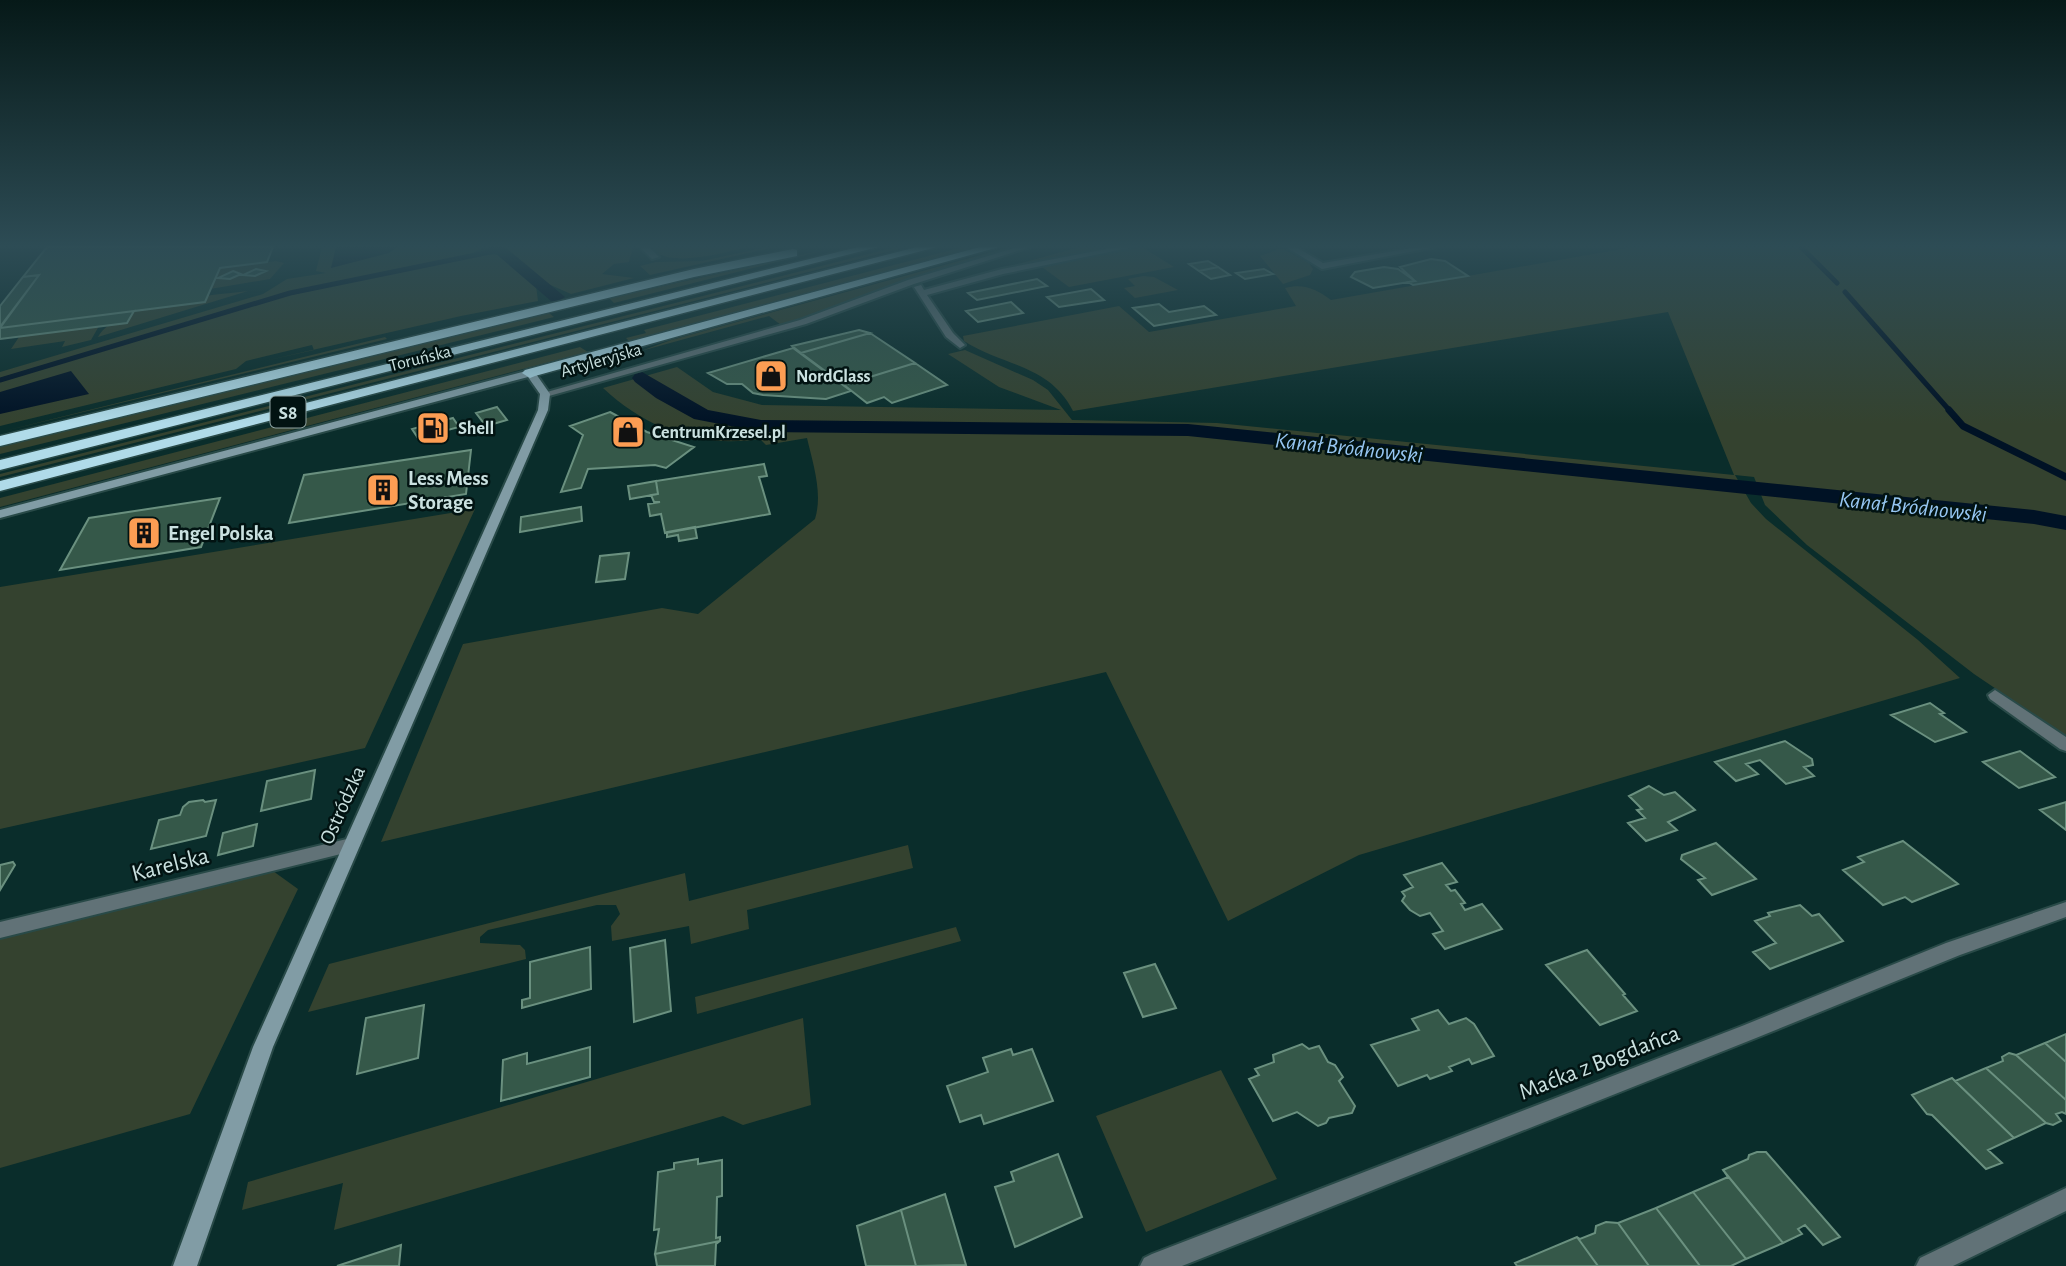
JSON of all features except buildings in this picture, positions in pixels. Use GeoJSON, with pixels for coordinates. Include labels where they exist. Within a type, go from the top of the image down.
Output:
{"type":"FeatureCollection","features":[{"type":"Feature","properties":{"kind":"highway"},"geometry":{"type":"LineString","coordinates":[[0,441],[557,306]]}},
{"type":"Feature","properties":{"kind":"highway","name":"Toruńska"},"geometry":{"type":"LineString","coordinates":[[0,465],[637,306]]}},
{"type":"Feature","properties":{"kind":"highway","name":"Toruńska"},"geometry":{"type":"LineString","coordinates":[[0,486],[701,306]]}},
{"type":"Feature","properties":{"kind":"highway"},"geometry":{"type":"LineString","coordinates":[[530,373],[777,306]]}},
{"type":"Feature","properties":{"kind":"street","name":"Artyleryjska"},"geometry":{"type":"LineString","coordinates":[[545,394],[809,320],[846,306]]}},
{"type":"Feature","properties":{"kind":"street"},"geometry":{"type":"LineString","coordinates":[[932,306],[949,335],[960,345]]}},
{"type":"Feature","properties":{"kind":"street"},"geometry":{"type":"LineString","coordinates":[[0,514],[530,373],[545,394]]}},
{"type":"Feature","properties":{"kind":"street","name":"Ostródzka"},"geometry":{"type":"LineString","coordinates":[[185,1266],[249,1080],[519,466],[543,410],[545,394]]}},
{"type":"Feature","properties":{"kind":"street"},"geometry":{"type":"LineString","coordinates":[[1995,695],[2066,745]]}},
{"type":"Feature","properties":{"kind":"street","name":"Karelska"},"geometry":{"type":"LineString","coordinates":[[0,930],[351,845]]}},
{"type":"Feature","properties":{"kind":"street","name":"Maćka z Bogdańca"},"geometry":{"type":"LineString","coordinates":[[1152,1266],[1749,1032],[1940,954],[2066,909]]}},
{"type":"Feature","properties":{"kind":"street"},"geometry":{"type":"LineString","coordinates":[[1928,1266],[2066,1199]]}},
{"type":"Feature","properties":{"kind":"green space"},"geometry":{"type":"Polygon","coordinates":[[[199,306],[98,337],[109,325],[144,308],[199,306]]]}},
{"type":"Feature","properties":{"kind":"green space"},"geometry":{"type":"Polygon","coordinates":[[[222,306],[240,306],[0,378],[0,372],[222,306]]]}},
{"type":"Feature","properties":{"kind":"green space"},"geometry":{"type":"Polygon","coordinates":[[[250,306],[512,306],[314,350],[312,345],[246,361],[236,369],[0,426],[0,381],[250,306]]]}},
{"type":"Feature","properties":{"kind":"green space"},"geometry":{"type":"Polygon","coordinates":[[[663,306],[674,306],[0,477],[0,474],[663,306]]]}},
{"type":"Feature","properties":{"kind":"green space"},"geometry":{"type":"Polygon","coordinates":[[[736,306],[758,306],[629,341],[626,338],[646,333],[644,330],[736,306]]]}},
{"type":"Feature","properties":{"kind":"green space"},"geometry":{"type":"Polygon","coordinates":[[[795,306],[834,306],[781,325],[769,316],[641,351],[671,340],[795,306]]]}},
{"type":"Feature","properties":{"kind":"green space"},"geometry":{"type":"Polygon","coordinates":[[[1119,306],[1149,332],[1296,306],[2066,306],[2066,736],[1974,674],[1807,545],[1765,505],[1754,477],[1735,475],[1751,503],[1766,519],[1918,640],[1960,678],[1359,855],[1228,921],[1106,672],[381,842],[463,644],[662,608],[698,614],[815,519],[818,489],[807,438],[766,445],[760,439],[716,441],[696,438],[656,425],[638,415],[603,388],[677,367],[713,392],[762,405],[1061,410],[999,387],[948,354],[965,350],[1033,380],[1048,390],[1072,420],[1217,423],[1734,475],[1668,312],[1073,411],[1052,384],[1039,375],[979,349],[964,341],[963,336],[1119,306]]]}},
{"type":"Feature","properties":{"kind":"green space"},"geometry":{"type":"Polygon","coordinates":[[[549,313],[554,317],[0,454],[0,446],[549,313]]]}},
{"type":"Feature","properties":{"kind":"green space"},"geometry":{"type":"Polygon","coordinates":[[[99,326],[91,340],[62,347],[65,341],[11,349],[19,337],[99,326]]]}},
{"type":"Feature","properties":{"kind":"green space"},"geometry":{"type":"Polygon","coordinates":[[[385,337],[387,339],[0,432],[385,337]]]}},
{"type":"Feature","properties":{"kind":"green space"},"geometry":{"type":"Polygon","coordinates":[[[580,347],[588,352],[0,507],[0,498],[580,347]]]}},
{"type":"Feature","properties":{"kind":"green space"},"geometry":{"type":"Polygon","coordinates":[[[475,509],[365,748],[0,829],[0,587],[475,509]]]}},
{"type":"Feature","properties":{"kind":"green space"},"geometry":{"type":"Polygon","coordinates":[[[908,845],[913,868],[747,910],[749,929],[691,944],[689,926],[612,941],[611,926],[620,914],[616,905],[597,905],[488,930],[480,937],[480,943],[520,945],[525,950],[526,959],[308,1012],[329,964],[685,873],[689,901],[908,845]]]}},
{"type":"Feature","properties":{"kind":"green space"},"geometry":{"type":"Polygon","coordinates":[[[273,871],[298,889],[190,1114],[0,1168],[0,937],[273,871]]]}},
{"type":"Feature","properties":{"kind":"green space"},"geometry":{"type":"Polygon","coordinates":[[[956,927],[961,941],[697,1014],[695,997],[956,927]]]}},
{"type":"Feature","properties":{"kind":"green space"},"geometry":{"type":"Polygon","coordinates":[[[803,1018],[811,1105],[743,1125],[723,1116],[334,1230],[343,1183],[242,1210],[248,1182],[803,1018]]]}},
{"type":"Feature","properties":{"kind":"green space"},"geometry":{"type":"Polygon","coordinates":[[[1221,1070],[1277,1179],[1146,1232],[1096,1116],[1221,1070]]]}},
{"type":"Feature","properties":{"kind":"water"},"geometry":{"type":"Polygon","coordinates":[[[71,371],[89,394],[0,414],[0,392],[71,371]]]}},
{"type":"Feature","properties":{"kind":"waterway"},"geometry":{"type":"LineString","coordinates":[[0,380],[246,306]]}},
{"type":"Feature","properties":{"kind":"waterway"},"geometry":{"type":"LineString","coordinates":[[1857,306],[1950,411]]}},
{"type":"Feature","properties":{"kind":"waterway","name":"Kanał Bródnowski"},"geometry":{"type":"LineString","coordinates":[[642,378],[682,406],[701,415],[740,424],[810,429],[1188,430],[2034,517],[2066,523]]}},
{"type":"Feature","properties":{"kind":"waterway"},"geometry":{"type":"LineString","coordinates":[[1949,410],[1963,426],[2066,477]]}},
{"type":"Feature","properties":{"kind":"place","name":"NordGlass"},"geometry":{"type":"Point","coordinates":[771,376]}},
{"type":"Feature","properties":{"kind":"place","name":"Shell"},"geometry":{"type":"Point","coordinates":[433,428]}},
{"type":"Feature","properties":{"kind":"place","name":"CentrumKrzesel.pl"},"geometry":{"type":"Point","coordinates":[628,432]}},
{"type":"Feature","properties":{"kind":"place","name":"Less Mess Storage"},"geometry":{"type":"Point","coordinates":[383,490]}},
{"type":"Feature","properties":{"kind":"place","name":"Engel Polska"},"geometry":{"type":"Point","coordinates":[144,533]}}]}
